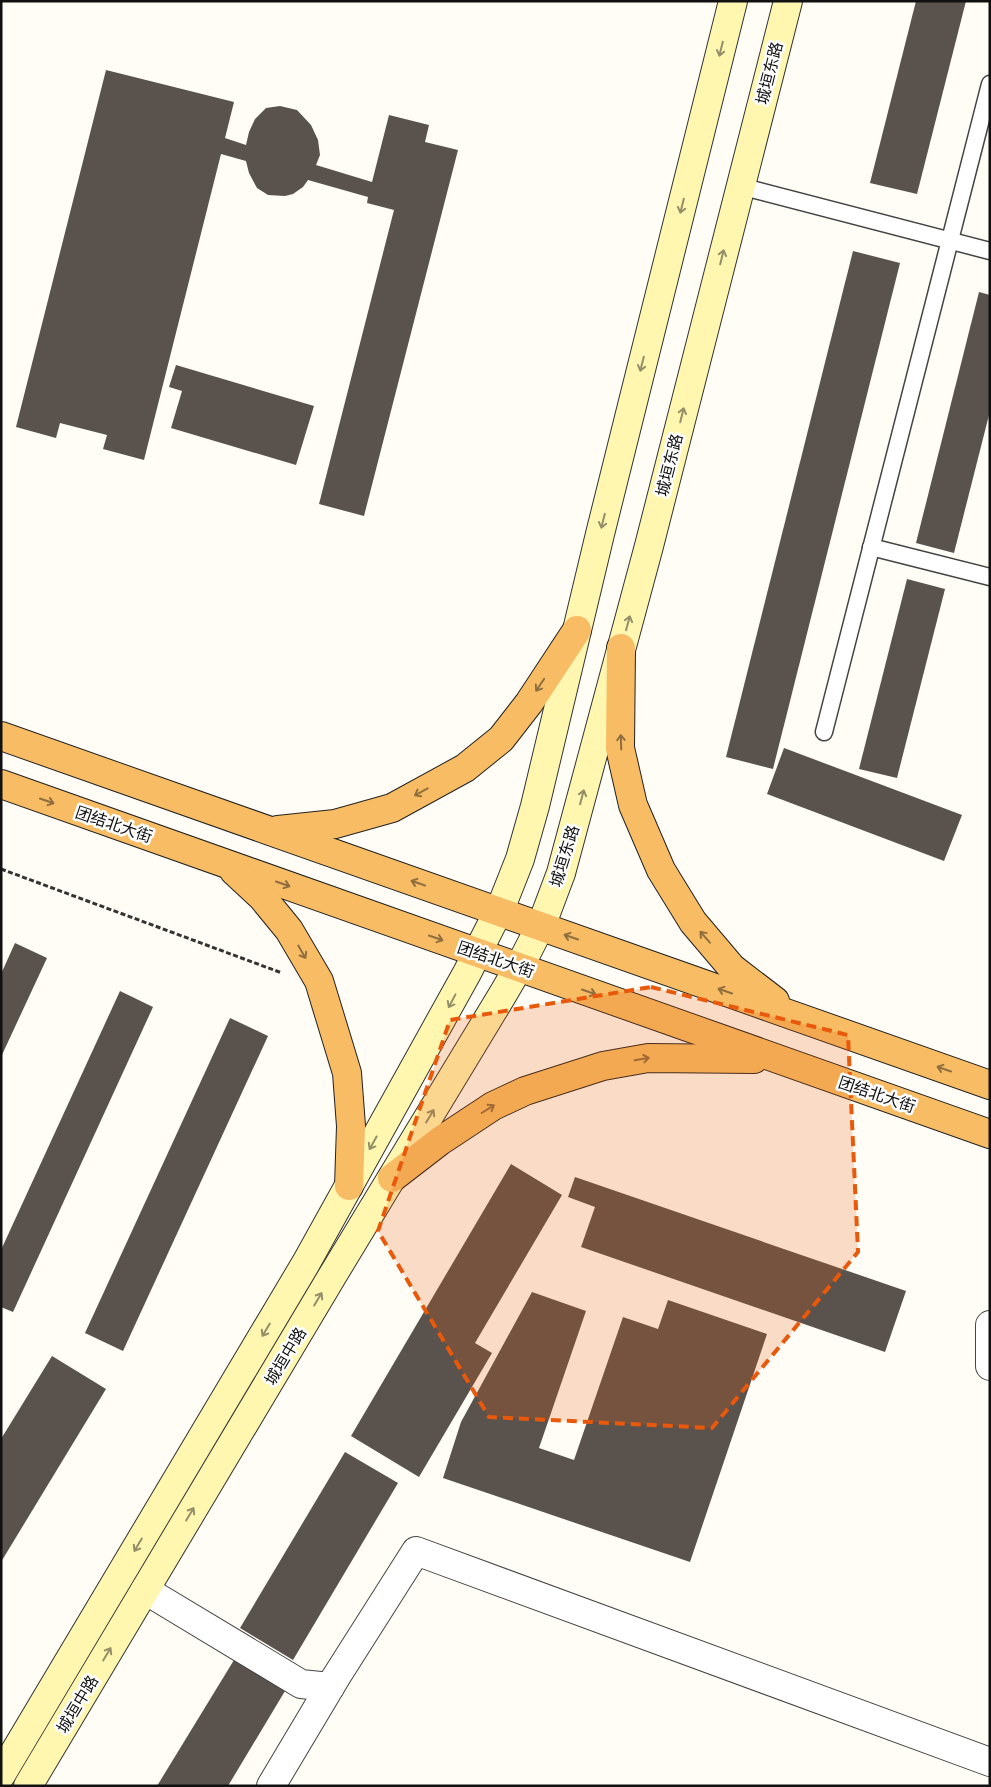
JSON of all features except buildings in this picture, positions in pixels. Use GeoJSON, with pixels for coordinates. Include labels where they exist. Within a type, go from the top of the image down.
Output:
{"type":"FeatureCollection","features":[{"type":"Feature","properties":{"kind":"highway"},"geometry":{"type":"LineString","coordinates":[[269,830],[334,824],[392,808],[465,768],[501,739],[529,703],[577,630]]}},
{"type":"Feature","properties":{"kind":"highway"},"geometry":{"type":"LineString","coordinates":[[621,648],[620,748],[633,805],[661,870],[693,922],[732,968],[794,1016]]}},
{"type":"Feature","properties":{"kind":"highway"},"geometry":{"type":"LineString","coordinates":[[1,736],[990,1085]]}},
{"type":"Feature","properties":{"kind":"highway","name":"团结北大街"},"geometry":{"type":"LineString","coordinates":[[1,784],[990,1134]]}},
{"type":"Feature","properties":{"kind":"highway"},"geometry":{"type":"LineString","coordinates":[[225,863],[262,897],[290,930],[319,980],[347,1073],[351,1126],[349,1186]]}},
{"type":"Feature","properties":{"kind":"highway"},"geometry":{"type":"LineString","coordinates":[[392,1178],[440,1141],[493,1106],[525,1091],[602,1066],[648,1058],[735,1058],[784,1061]]}},
{"type":"Feature","properties":{"kind":"main road"},"geometry":{"type":"LineString","coordinates":[[498,911],[520,859],[535,806],[604,515],[733,1]]}},
{"type":"Feature","properties":{"kind":"main road","name":"城垣东路"},"geometry":{"type":"LineString","coordinates":[[540,926],[560,873],[621,648],[788,1]]}},
{"type":"Feature","properties":{"kind":"main road","name":"城垣中路"},"geometry":{"type":"LineString","coordinates":[[1,1775],[306,1263],[424,1052],[498,911]]}},
{"type":"Feature","properties":{"kind":"main road","name":"城垣中路"},"geometry":{"type":"LineString","coordinates":[[28,1786],[519,967],[540,926]]}},
{"type":"Feature","properties":{"kind":"street"},"geometry":{"type":"LineString","coordinates":[[990,1325],[990,1366]]}},
{"type":"Feature","properties":{"kind":"street"},"geometry":{"type":"LineString","coordinates":[[271,1786],[330,1687],[416,1551],[990,1762]]}},
{"type":"Feature","properties":{"kind":"street"},"geometry":{"type":"LineString","coordinates":[[145,1590],[301,1684],[330,1687]]}},
{"type":"Feature","properties":{"kind":"lane"},"geometry":{"type":"LineString","coordinates":[[824,732],[990,84]]}},
{"type":"Feature","properties":{"kind":"lane"},"geometry":{"type":"LineString","coordinates":[[740,186],[990,251]]}},
{"type":"Feature","properties":{"kind":"lane"},"geometry":{"type":"LineString","coordinates":[[871,547],[990,577]]}},
{"type":"Feature","properties":{"kind":"path"},"geometry":{"type":"LineString","coordinates":[[1,869],[322,989]]}},
{"type":"Feature","properties":{"kind":"highlighted area"},"geometry":{"type":"Polygon","coordinates":[[[651,987],[848,1035],[858,1252],[712,1428],[489,1417],[378,1231],[450,1020],[651,987]]]}}]}
